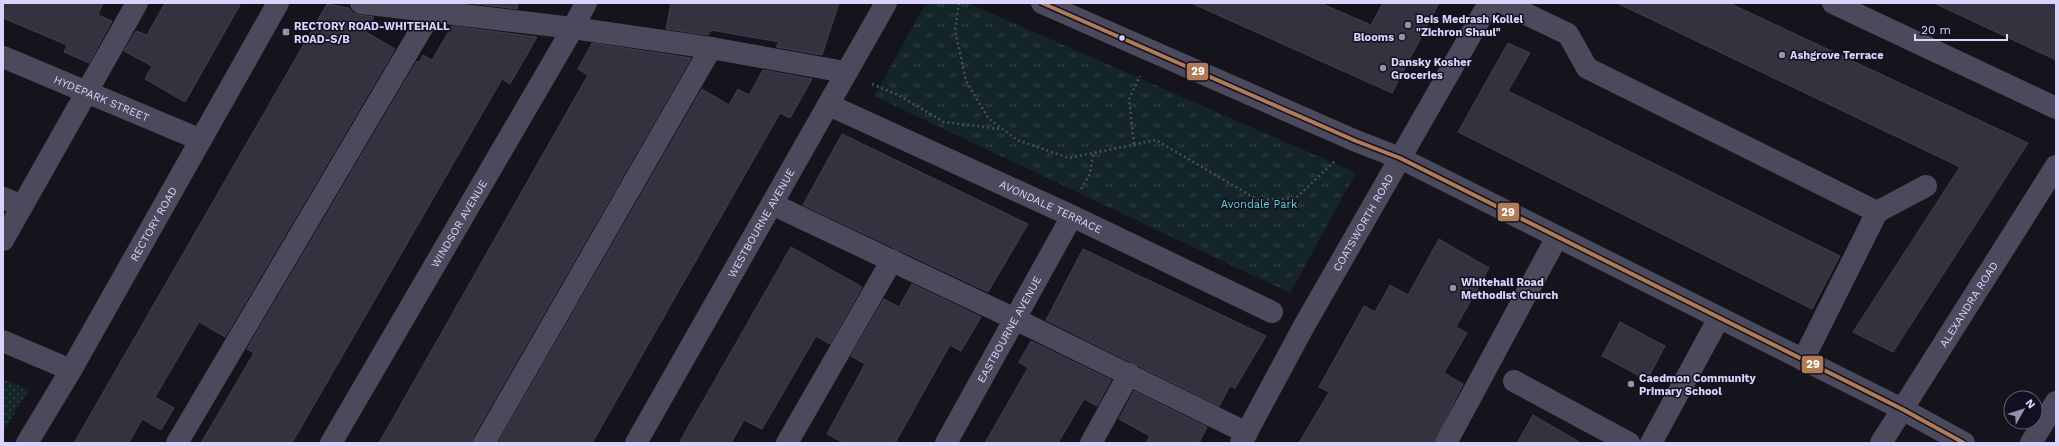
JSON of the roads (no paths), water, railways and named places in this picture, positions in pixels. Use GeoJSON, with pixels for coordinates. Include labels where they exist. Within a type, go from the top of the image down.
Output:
{"type":"FeatureCollection","features":[{"type":"Feature","properties":{"kind":"street"},"geometry":{"type":"LineString","coordinates":[[3,240],[13,202],[87,93],[137,3]]}},
{"type":"Feature","properties":{"kind":"street","name":"RECTORY ROAD"},"geometry":{"type":"LineString","coordinates":[[27,443],[71,370],[278,3]]}},
{"type":"Feature","properties":{"kind":"street"},"geometry":{"type":"LineString","coordinates":[[361,3],[573,28],[711,48],[845,72]]}},
{"type":"Feature","properties":{"kind":"street","name":"WINDSOR AVENUE"},"geometry":{"type":"LineString","coordinates":[[331,443],[573,28],[586,3]]}},
{"type":"Feature","properties":{"kind":"street","name":"WESTBOURNE AVENUE"},"geometry":{"type":"LineString","coordinates":[[636,443],[829,105],[845,72],[886,3]]}},
{"type":"Feature","properties":{"kind":"street"},"geometry":{"type":"LineString","coordinates":[[1042,3],[1356,141],[1400,158],[1902,409],[1964,443]]}},
{"type":"Feature","properties":{"kind":"street","name":"COATSWORTH ROAD"},"geometry":{"type":"LineString","coordinates":[[1244,438],[1300,333],[1489,3]]}},
{"type":"Feature","properties":{"kind":"street"},"geometry":{"type":"LineString","coordinates":[[1503,3],[1568,34],[1587,68],[1877,212]]}},
{"type":"Feature","properties":{"kind":"street"},"geometry":{"type":"LineString","coordinates":[[1833,3],[2056,108]]}},
{"type":"Feature","properties":{"kind":"street"},"geometry":{"type":"LineString","coordinates":[[177,443],[432,11]]}},
{"type":"Feature","properties":{"kind":"street"},"geometry":{"type":"LineString","coordinates":[[484,443],[711,48]]}},
{"type":"Feature","properties":{"kind":"street","name":"HYDEPARK STREET"},"geometry":{"type":"LineString","coordinates":[[3,57],[201,140]]}},
{"type":"Feature","properties":{"kind":"street","name":"AVONDALE TERRACE"},"geometry":{"type":"LineString","coordinates":[[829,105],[1063,212],[1272,312]]}},
{"type":"Feature","properties":{"kind":"street","name":"ALEXANDRA ROAD"},"geometry":{"type":"LineString","coordinates":[[1881,443],[2052,179]]}},
{"type":"Feature","properties":{"kind":"street"},"geometry":{"type":"LineString","coordinates":[[1803,360],[1877,212],[1926,186]]}},
{"type":"Feature","properties":{"kind":"street"},"geometry":{"type":"LineString","coordinates":[[772,204],[1129,374],[1244,438]]}},
{"type":"Feature","properties":{"kind":"street","name":"EASTBOURNE AVENUE"},"geometry":{"type":"LineString","coordinates":[[946,443],[1015,319],[1063,212]]}},
{"type":"Feature","properties":{"kind":"street"},"geometry":{"type":"LineString","coordinates":[[1446,443],[1557,237]]}},
{"type":"Feature","properties":{"kind":"street"},"geometry":{"type":"LineString","coordinates":[[787,443],[892,260]]}},
{"type":"Feature","properties":{"kind":"street"},"geometry":{"type":"LineString","coordinates":[[1651,443],[1719,318]]}},
{"type":"Feature","properties":{"kind":"street"},"geometry":{"type":"LineString","coordinates":[[3,341],[71,370]]}},
{"type":"Feature","properties":{"kind":"street"},"geometry":{"type":"LineString","coordinates":[[1091,443],[1129,374]]}},
{"type":"Feature","properties":{"kind":"street"},"geometry":{"type":"LineString","coordinates":[[1514,381],[1629,443]]}},
{"type":"Feature","properties":{"kind":"street"},"geometry":{"type":"LineString","coordinates":[[2031,443],[2056,402]]}},
{"type":"Feature","properties":{"kind":"place","name":"Beis Medrash Kollel \"Zichron Shaul\""},"geometry":{"type":"Point","coordinates":[1408,25]}},
{"type":"Feature","properties":{"kind":"place","name":"RECTORY ROAD-WHITEHALL ROAD-S/B"},"geometry":{"type":"Point","coordinates":[286,32]}},
{"type":"Feature","properties":{"kind":"place","name":"Blooms"},"geometry":{"type":"Point","coordinates":[1402,37]}},
{"type":"Feature","properties":{"kind":"place","name":"Ashgrove Terrace"},"geometry":{"type":"Point","coordinates":[1782,55]}},
{"type":"Feature","properties":{"kind":"place","name":"Dansky Kosher Groceries"},"geometry":{"type":"Point","coordinates":[1383,68]}},
{"type":"Feature","properties":{"kind":"place","name":"Whitehall Road Methodist Church"},"geometry":{"type":"Point","coordinates":[1453,288]}},
{"type":"Feature","properties":{"kind":"place","name":"Caedmon Community Primary School"},"geometry":{"type":"Point","coordinates":[1631,384]}},
{"type":"Feature","properties":{"kind":"park label","name":"Avondale Park"},"geometry":{"type":"Point","coordinates":[1259,204]}}]}
